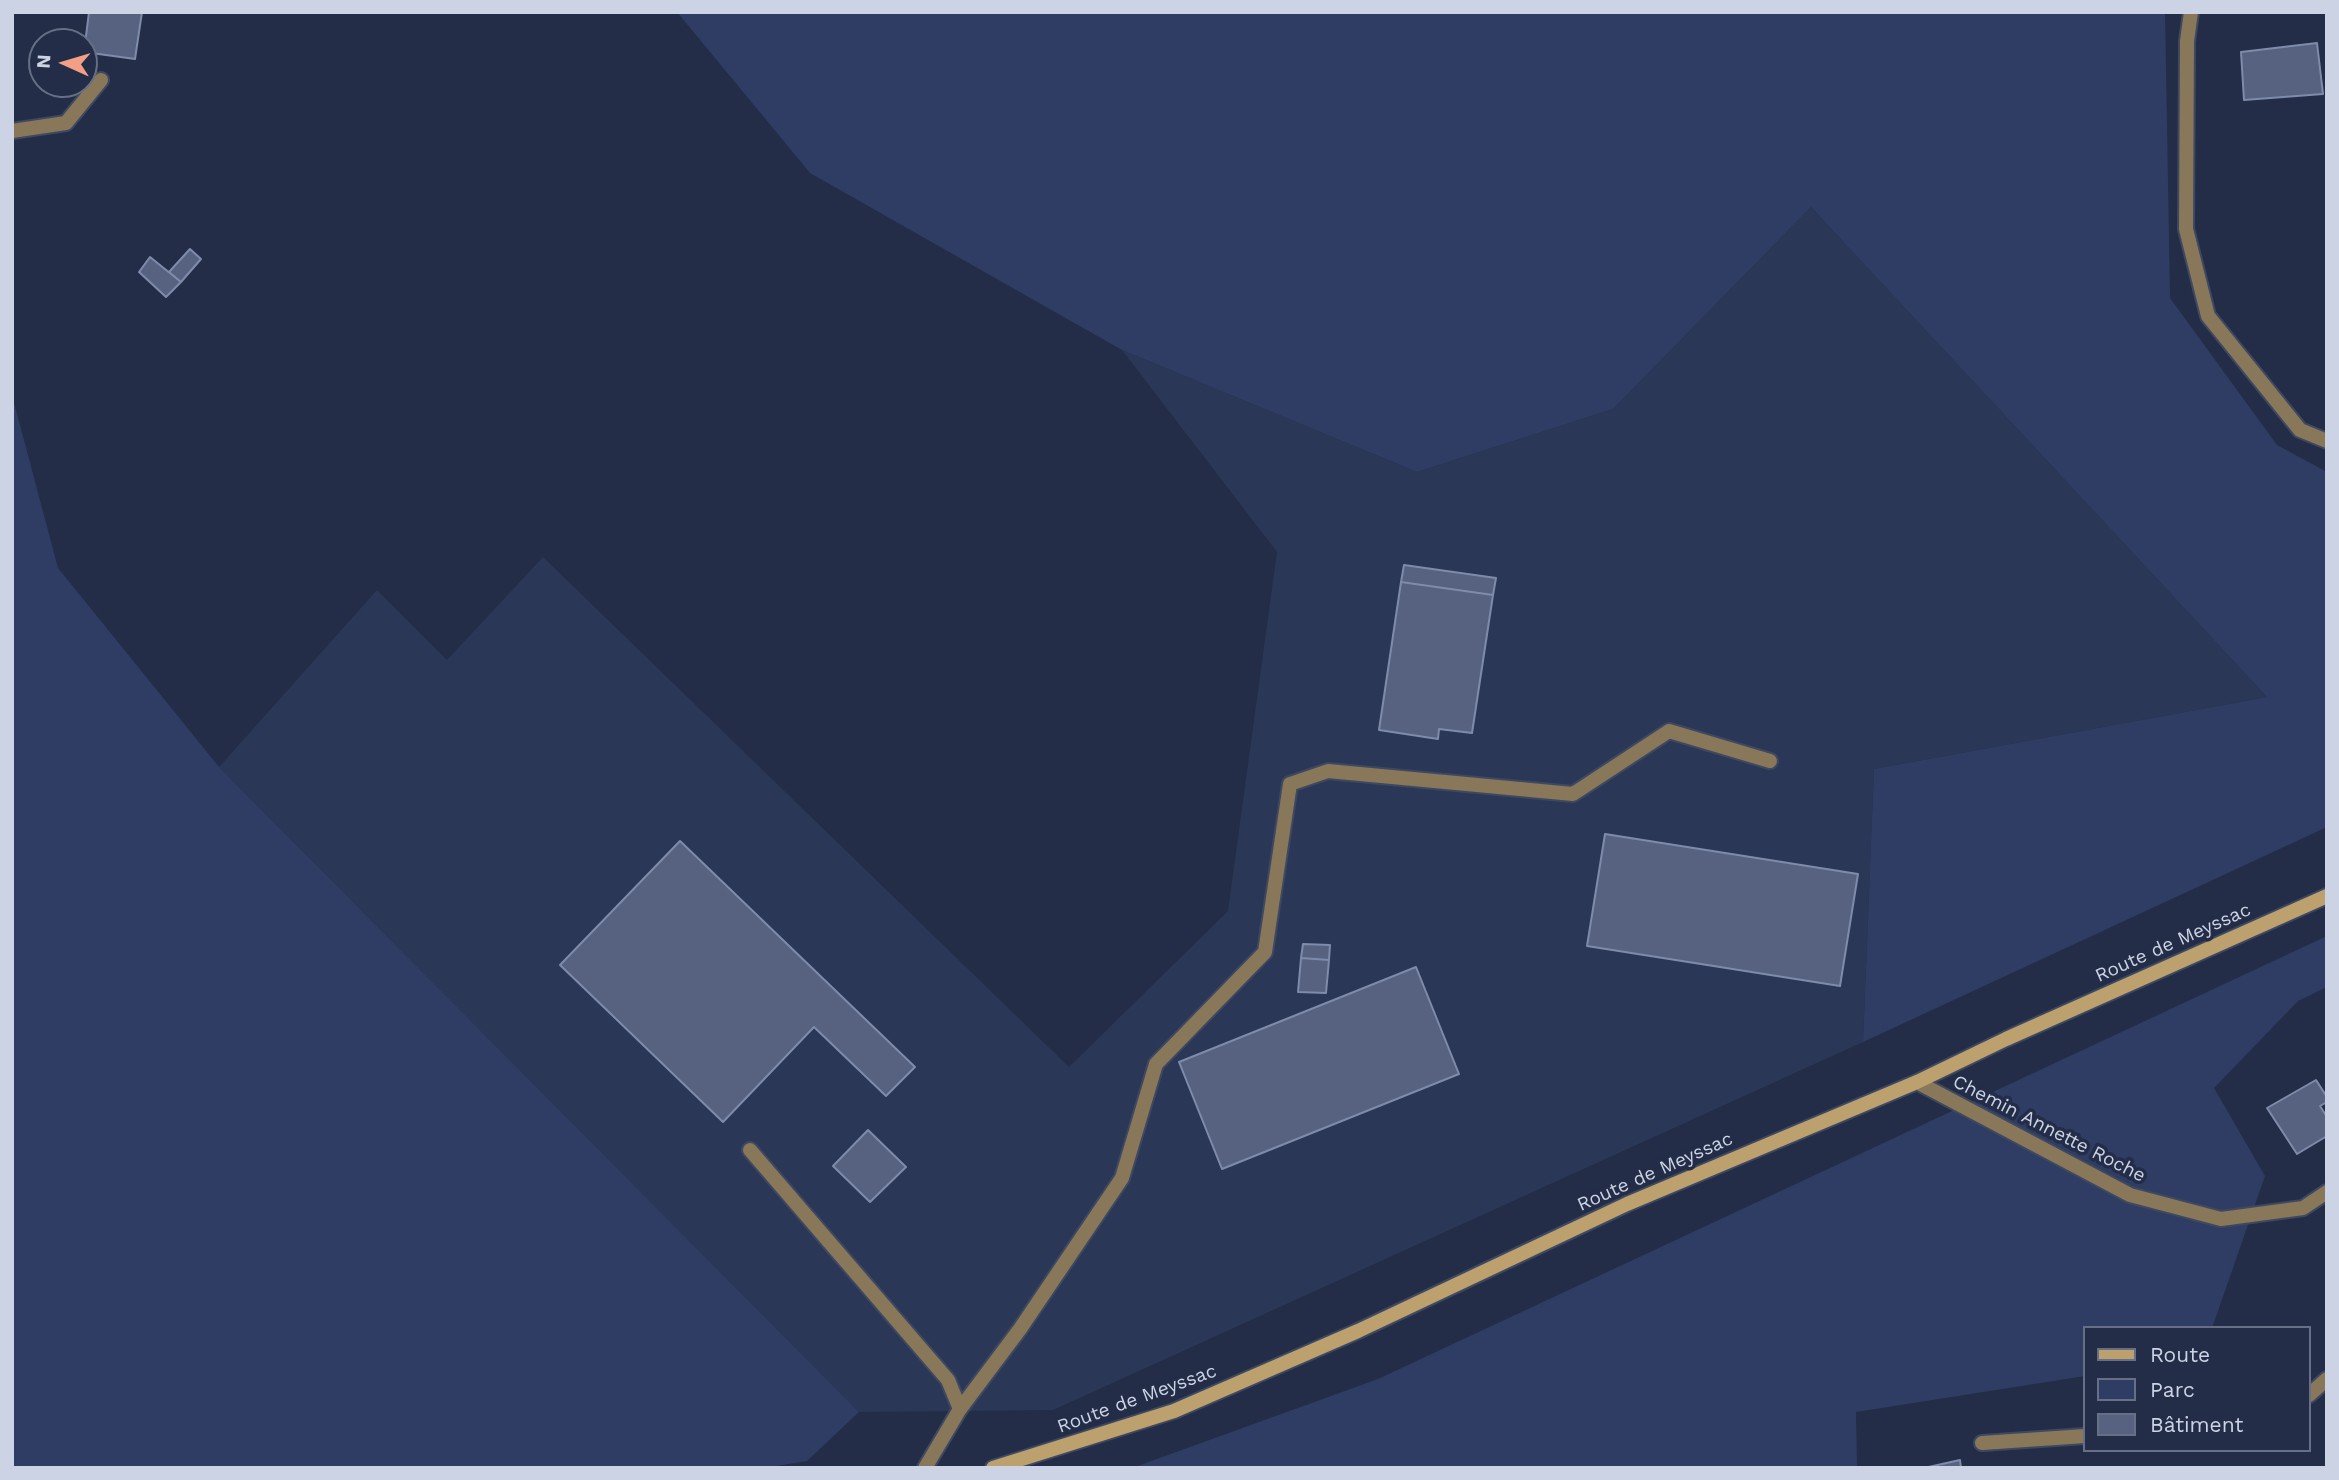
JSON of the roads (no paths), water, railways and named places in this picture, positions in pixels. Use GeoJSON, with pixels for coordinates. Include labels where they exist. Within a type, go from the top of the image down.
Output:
{"type":"FeatureCollection","features":[{"type":"Feature","properties":{"kind":"main road","name":"Route de Meyssac"},"geometry":{"type":"LineString","coordinates":[[993,1468],[1174,1411],[1358,1331],[1627,1204],[1917,1082],[2006,1039],[2327,896]]}},
{"type":"Feature","properties":{"kind":"street"},"geometry":{"type":"LineString","coordinates":[[2190,12],[2187,41],[2186,229],[2208,316],[2300,430],[2327,441]]}},
{"type":"Feature","properties":{"kind":"street"},"geometry":{"type":"LineString","coordinates":[[12,131],[66,123],[101,80]]}},
{"type":"Feature","properties":{"kind":"street"},"geometry":{"type":"LineString","coordinates":[[925,1468],[960,1409],[1020,1329],[1122,1178],[1156,1064],[1265,952],[1290,784],[1328,771],[1573,794],[1669,731],[1770,761]]}},
{"type":"Feature","properties":{"kind":"street","name":"Chemin Annette Roche"},"geometry":{"type":"LineString","coordinates":[[1917,1082],[2130,1195],[2221,1219],[2303,1208],[2327,1192]]}},
{"type":"Feature","properties":{"kind":"street"},"geometry":{"type":"LineString","coordinates":[[750,1150],[948,1380],[960,1409]]}},
{"type":"Feature","properties":{"kind":"street"},"geometry":{"type":"LineString","coordinates":[[2311,1393],[2327,1380]]}},
{"type":"Feature","properties":{"kind":"street"},"geometry":{"type":"LineString","coordinates":[[1982,1443],[2084,1436]]}}]}
